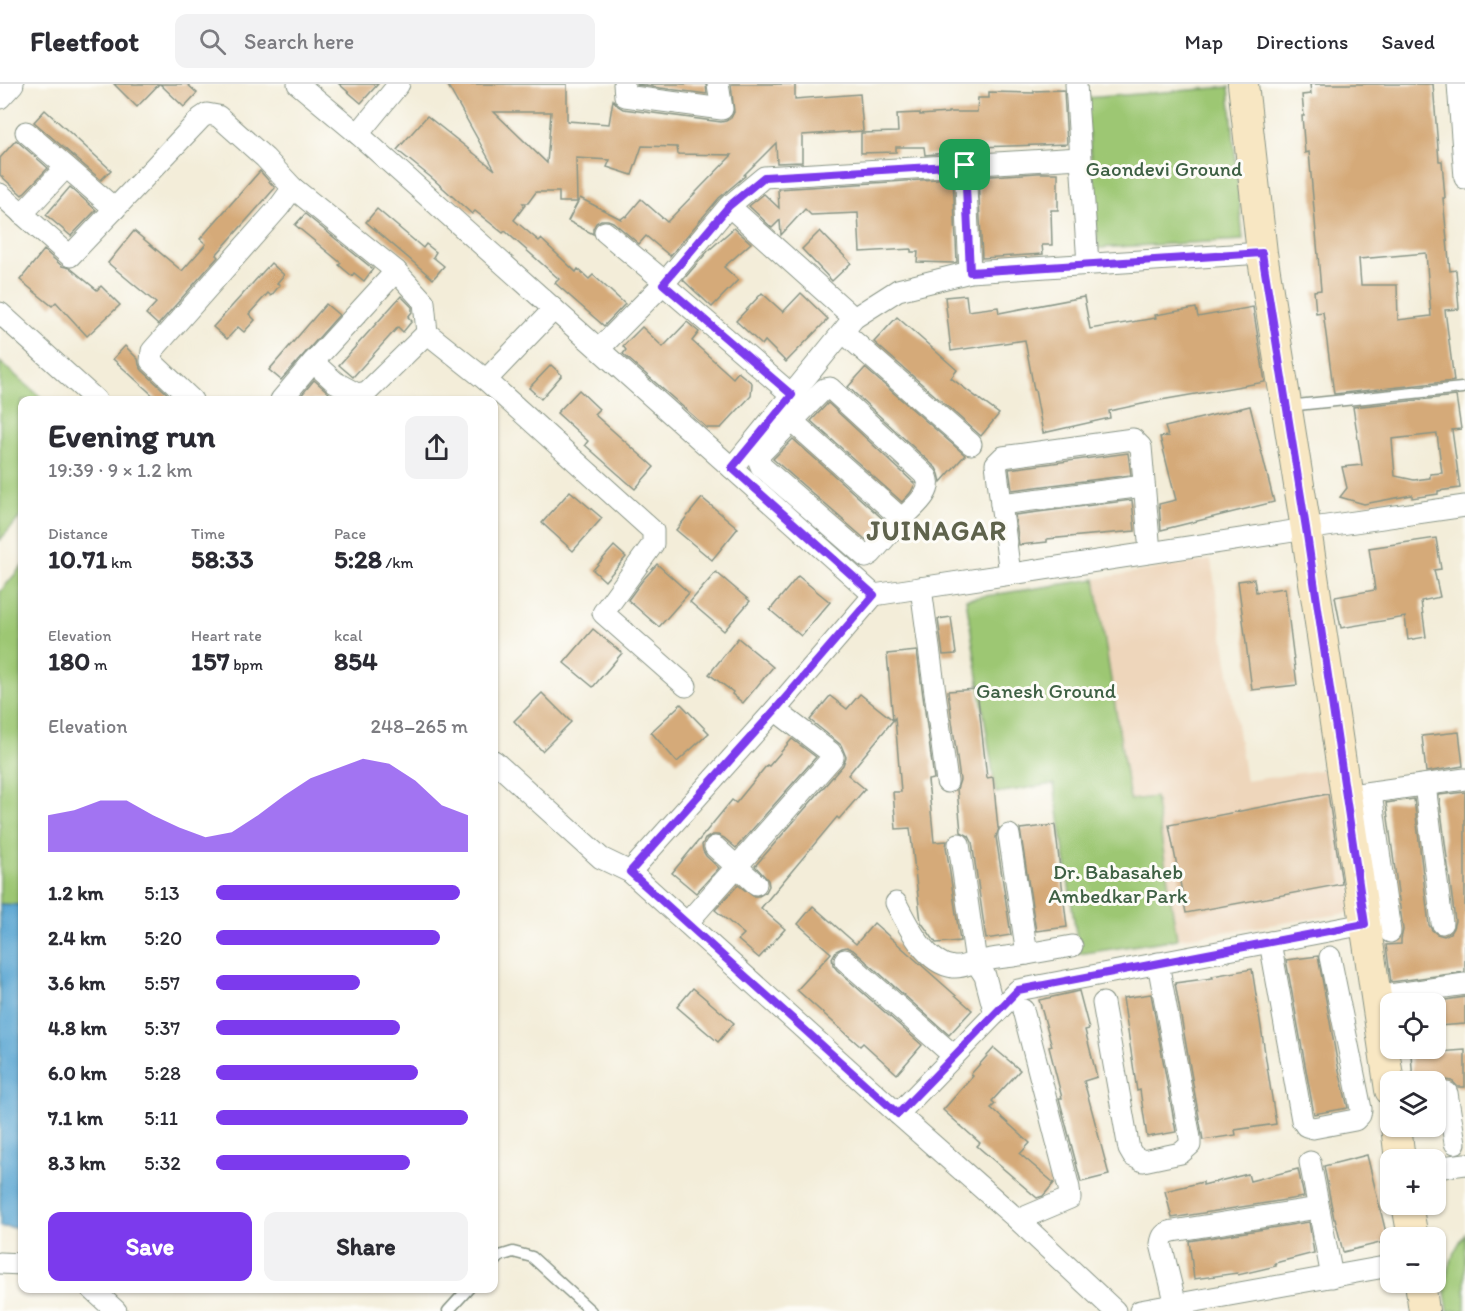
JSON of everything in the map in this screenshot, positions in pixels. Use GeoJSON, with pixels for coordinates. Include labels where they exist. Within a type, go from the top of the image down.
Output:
{"type":"FeatureCollection","features":[{"type":"Feature","properties":{"kind":"main road"},"geometry":{"type":"LineString","coordinates":[[1243,84],[1262,253],[1306,528],[1358,794],[1377,928],[1376,997],[1387,1071]]}},
{"type":"Feature","properties":{"kind":"main road"},"geometry":{"type":"LineString","coordinates":[[1422,1293],[1424,1311]]}},
{"type":"Feature","properties":{"kind":"street"},"geometry":{"type":"LineString","coordinates":[[0,98],[13,84]]}},
{"type":"Feature","properties":{"kind":"street"},"geometry":{"type":"LineString","coordinates":[[298,84],[358,134],[874,595]]}},
{"type":"Feature","properties":{"kind":"street"},"geometry":{"type":"LineString","coordinates":[[358,134],[399,84]]}},
{"type":"Feature","properties":{"kind":"street"},"geometry":{"type":"LineString","coordinates":[[624,84],[625,96],[723,109],[718,84]]}},
{"type":"Feature","properties":{"kind":"street"},"geometry":{"type":"LineString","coordinates":[[1076,84],[1088,264]]}},
{"type":"Feature","properties":{"kind":"street"},"geometry":{"type":"LineString","coordinates":[[1458,84],[1465,178]]}},
{"type":"Feature","properties":{"kind":"street"},"geometry":{"type":"LineString","coordinates":[[0,194],[70,256],[201,118],[207,114],[218,116],[265,158],[293,188],[396,271],[424,302],[427,333],[486,380],[653,531],[653,544],[603,614],[686,686]]}},
{"type":"Feature","properties":{"kind":"street"},"geometry":{"type":"LineString","coordinates":[[26,132],[114,209]]}},
{"type":"Feature","properties":{"kind":"street"},"geometry":{"type":"LineString","coordinates":[[599,349],[664,283],[729,206],[764,177],[1080,158]]}},
{"type":"Feature","properties":{"kind":"street"},"geometry":{"type":"LineString","coordinates":[[965,165],[970,272]]}},
{"type":"Feature","properties":{"kind":"street"},"geometry":{"type":"LineString","coordinates":[[22,214],[66,167]]}},
{"type":"Feature","properties":{"kind":"street"},"geometry":{"type":"LineString","coordinates":[[188,396],[151,361],[152,351],[279,207],[293,188]]}},
{"type":"Feature","properties":{"kind":"street"},"geometry":{"type":"LineString","coordinates":[[729,206],[971,444]]}},
{"type":"Feature","properties":{"kind":"street"},"geometry":{"type":"LineString","coordinates":[[604,232],[664,283],[788,409],[902,519]]}},
{"type":"Feature","properties":{"kind":"street"},"geometry":{"type":"LineString","coordinates":[[732,468],[788,409],[830,388],[927,477],[929,482],[926,494],[871,555],[866,556],[761,466],[759,461],[760,454],[788,409],[849,325],[898,290],[970,272],[1262,253]]}},
{"type":"Feature","properties":{"kind":"street"},"geometry":{"type":"LineString","coordinates":[[284,396],[396,271]]}},
{"type":"Feature","properties":{"kind":"street"},"geometry":{"type":"LineString","coordinates":[[486,380],[554,309]]}},
{"type":"Feature","properties":{"kind":"street"},"geometry":{"type":"LineString","coordinates":[[0,313],[92,396]]}},
{"type":"Feature","properties":{"kind":"street"},"geometry":{"type":"LineString","coordinates":[[313,362],[335,382],[357,394],[367,392],[427,333]]}},
{"type":"Feature","properties":{"kind":"street"},"geometry":{"type":"LineString","coordinates":[[1010,574],[996,464],[1003,457],[1133,439],[1141,447],[1150,552]]}},
{"type":"Feature","properties":{"kind":"street"},"geometry":{"type":"LineString","coordinates":[[1001,504],[1144,486]]}},
{"type":"Feature","properties":{"kind":"street"},"geometry":{"type":"LineString","coordinates":[[630,872],[874,595],[1306,528],[1465,506]]}},
{"type":"Feature","properties":{"kind":"street"},"geometry":{"type":"LineString","coordinates":[[921,588],[947,782]]}},
{"type":"Feature","properties":{"kind":"street"},"geometry":{"type":"LineString","coordinates":[[687,923],[833,757],[830,752],[775,710]]}},
{"type":"Feature","properties":{"kind":"street"},"geometry":{"type":"LineString","coordinates":[[498,765],[601,858],[630,872],[1018,1220],[1115,1311]]}},
{"type":"Feature","properties":{"kind":"street"},"geometry":{"type":"LineString","coordinates":[[1358,794],[1465,779]]}},
{"type":"Feature","properties":{"kind":"street"},"geometry":{"type":"LineString","coordinates":[[1425,785],[1442,923]]}},
{"type":"Feature","properties":{"kind":"street"},"geometry":{"type":"LineString","coordinates":[[1009,835],[1027,954]]}},
{"type":"Feature","properties":{"kind":"street"},"geometry":{"type":"LineString","coordinates":[[959,844],[976,962],[985,976],[995,1014]]}},
{"type":"Feature","properties":{"kind":"street"},"geometry":{"type":"LineString","coordinates":[[715,847],[756,884]]}},
{"type":"Feature","properties":{"kind":"street"},"geometry":{"type":"LineString","coordinates":[[897,903],[911,933],[919,944],[943,964],[952,967],[1072,946]]}},
{"type":"Feature","properties":{"kind":"street"},"geometry":{"type":"LineString","coordinates":[[898,1114],[1018,990],[1270,942],[1377,928]]}},
{"type":"Feature","properties":{"kind":"street"},"geometry":{"type":"LineString","coordinates":[[1270,942],[1302,1120],[1306,1126],[1313,1128],[1355,1120],[1360,1115],[1361,1109],[1330,957]]}},
{"type":"Feature","properties":{"kind":"street"},"geometry":{"type":"LineString","coordinates":[[845,960],[954,1056]]}},
{"type":"Feature","properties":{"kind":"street"},"geometry":{"type":"LineString","coordinates":[[1103,1003],[1129,1149],[1133,1156],[1143,1161],[1181,1153],[1190,1145],[1190,1138],[1158,963]]}},
{"type":"Feature","properties":{"kind":"street"},"geometry":{"type":"LineString","coordinates":[[1376,997],[1465,984]]}},
{"type":"Feature","properties":{"kind":"street"},"geometry":{"type":"LineString","coordinates":[[1018,1220],[1070,1198],[1023,1010]]}},
{"type":"Feature","properties":{"kind":"street"},"geometry":{"type":"LineString","coordinates":[[1449,1093],[1455,1143]]}},
{"type":"Feature","properties":{"kind":"street"},"geometry":{"type":"LineString","coordinates":[[1310,1162],[1332,1277]]}},
{"type":"Feature","properties":{"kind":"street"},"geometry":{"type":"LineString","coordinates":[[1446,1167],[1465,1164]]}},
{"type":"Feature","properties":{"kind":"street"},"geometry":{"type":"LineString","coordinates":[[1176,1305],[1161,1244],[1162,1237],[1166,1233],[1318,1208]]}},
{"type":"Feature","properties":{"kind":"street"},"geometry":{"type":"LineString","coordinates":[[0,1263],[18,1264]]}},
{"type":"Feature","properties":{"kind":"street"},"geometry":{"type":"LineString","coordinates":[[1140,1311],[1380,1268]]}},
{"type":"Feature","properties":{"kind":"street"},"geometry":{"type":"LineString","coordinates":[[96,1293],[116,1311]]}},
{"type":"Feature","properties":{"kind":"lane"},"geometry":{"type":"LineString","coordinates":[[1287,406],[1462,388]]}},
{"type":"Feature","properties":{"kind":"lane"},"geometry":{"type":"LineString","coordinates":[[498,1258],[513,1252],[532,1257],[591,1311]]}},
{"type":"Feature","properties":{"kind":"lane"},"geometry":{"type":"LineString","coordinates":[[448,1311],[464,1293]]}},
{"type":"Feature","properties":{"kind":"shaded area"},"geometry":{"type":"Polygon","coordinates":[[[1211,560],[1246,781],[1333,768],[1355,912],[1177,939],[1155,797],[1130,800],[1095,579],[1211,560]]]}},
{"type":"Feature","properties":{"kind":"green space","name":"Gaondevi Ground"},"geometry":{"type":"Polygon","coordinates":[[[1229,87],[1243,240],[1098,248],[1086,98],[1229,87]]]}},
{"type":"Feature","properties":{"kind":"green space"},"geometry":{"type":"Polygon","coordinates":[[[0,362],[39,396],[18,396],[18,520],[0,540],[0,362]]]}},
{"type":"Feature","properties":{"kind":"green space"},"geometry":{"type":"Polygon","coordinates":[[[18,571],[18,905],[0,904],[0,592],[18,571]]]}},
{"type":"Feature","properties":{"kind":"green space","name":"Ganesh Ground"},"geometry":{"type":"Polygon","coordinates":[[[1095,579],[1130,800],[1155,797],[1177,939],[1079,954],[1054,784],[996,793],[966,599],[1095,579]]]}},
{"type":"Feature","properties":{"kind":"green space"},"geometry":{"type":"Polygon","coordinates":[[[1465,1233],[1465,1311],[1448,1311],[1446,1278],[1454,1252],[1465,1233]]]}},
{"type":"Feature","properties":{"kind":"water"},"geometry":{"type":"Polygon","coordinates":[[[0,904],[18,905],[18,1228],[0,1227],[0,904]]]}},
{"type":"Feature","properties":{"kind":"building"},"geometry":{"type":"Polygon","coordinates":[[[114,84],[159,84],[137,107],[114,84]]]}},
{"type":"Feature","properties":{"kind":"building"},"geometry":{"type":"Polygon","coordinates":[[[160,84],[187,84],[197,93],[184,107],[160,84]]]}},
{"type":"Feature","properties":{"kind":"building"},"geometry":{"type":"Polygon","coordinates":[[[339,84],[378,84],[361,103],[339,84]]]}},
{"type":"Feature","properties":{"kind":"building"},"geometry":{"type":"Polygon","coordinates":[[[447,84],[567,84],[567,121],[609,124],[613,100],[623,109],[726,121],[734,112],[731,84],[795,84],[795,99],[860,94],[863,131],[802,135],[802,162],[777,163],[776,143],[745,176],[719,198],[670,256],[646,236],[639,244],[608,220],[596,223],[593,234],[568,221],[580,198],[621,219],[626,217],[641,199],[667,222],[732,155],[678,154],[677,147],[642,146],[632,175],[607,167],[610,160],[576,158],[577,202],[559,202],[559,192],[536,192],[528,203],[523,203],[525,205],[514,220],[539,241],[541,239],[576,272],[578,269],[589,279],[593,275],[625,304],[604,326],[555,283],[559,279],[505,231],[503,233],[475,211],[472,214],[397,150],[427,116],[495,170],[447,84]],[[494,112],[547,163],[551,112],[494,112]]]}},
{"type":"Feature","properties":{"kind":"building"},"geometry":{"type":"Polygon","coordinates":[[[706,84],[707,94],[637,85],[706,84]]]}},
{"type":"Feature","properties":{"kind":"building"},"geometry":{"type":"Polygon","coordinates":[[[1310,84],[1433,84],[1439,161],[1442,161],[1450,271],[1456,270],[1459,309],[1445,310],[1454,381],[1334,394],[1323,312],[1316,313],[1314,291],[1321,290],[1309,152],[1305,153],[1302,116],[1304,116],[1302,95],[1311,94],[1310,84]],[[1426,253],[1359,259],[1361,285],[1397,285],[1398,320],[1431,316],[1426,253]]]}},
{"type":"Feature","properties":{"kind":"building"},"geometry":{"type":"Polygon","coordinates":[[[1064,90],[1067,144],[945,148],[945,153],[925,155],[924,147],[896,147],[896,152],[861,153],[861,133],[898,132],[897,114],[977,112],[978,98],[989,98],[989,92],[1034,93],[1034,91],[1064,90]]]}},
{"type":"Feature","properties":{"kind":"building"},"geometry":{"type":"Polygon","coordinates":[[[45,110],[111,170],[101,180],[34,122],[45,110]]]}},
{"type":"Feature","properties":{"kind":"building"},"geometry":{"type":"Polygon","coordinates":[[[16,140],[48,168],[22,195],[0,175],[0,158],[16,140]]]}},
{"type":"Feature","properties":{"kind":"building"},"geometry":{"type":"Polygon","coordinates":[[[260,171],[275,188],[158,325],[146,314],[156,303],[108,263],[134,231],[182,271],[206,244],[200,239],[260,171]]]}},
{"type":"Feature","properties":{"kind":"building"},"geometry":{"type":"Polygon","coordinates":[[[1058,173],[1058,210],[1051,210],[1052,245],[1042,245],[1043,254],[982,258],[978,177],[1058,173]]]}},
{"type":"Feature","properties":{"kind":"building"},"geometry":{"type":"Polygon","coordinates":[[[953,178],[957,262],[954,263],[917,262],[918,252],[911,252],[911,249],[860,252],[858,213],[811,215],[805,209],[781,235],[780,220],[772,228],[749,206],[764,194],[779,208],[778,189],[953,178]]]}},
{"type":"Feature","properties":{"kind":"building"},"geometry":{"type":"Polygon","coordinates":[[[70,187],[96,210],[71,236],[46,215],[70,187]]]}},
{"type":"Feature","properties":{"kind":"building"},"geometry":{"type":"Polygon","coordinates":[[[377,209],[423,248],[426,244],[436,252],[433,257],[444,266],[433,279],[366,222],[377,209]]]}},
{"type":"Feature","properties":{"kind":"building"},"geometry":{"type":"Polygon","coordinates":[[[305,214],[373,269],[364,281],[354,273],[352,276],[339,265],[341,263],[295,225],[305,214]]]}},
{"type":"Feature","properties":{"kind":"building"},"geometry":{"type":"Polygon","coordinates":[[[734,228],[751,243],[724,267],[738,280],[712,307],[683,280],[708,251],[734,228]]]}},
{"type":"Feature","properties":{"kind":"building"},"geometry":{"type":"Polygon","coordinates":[[[820,231],[851,263],[832,281],[802,249],[820,231]]]}},
{"type":"Feature","properties":{"kind":"building"},"geometry":{"type":"Polygon","coordinates":[[[44,250],[62,266],[70,268],[97,290],[101,286],[120,305],[87,336],[56,302],[52,306],[20,280],[44,250]]]}},
{"type":"Feature","properties":{"kind":"building"},"geometry":{"type":"Polygon","coordinates":[[[271,263],[284,275],[277,283],[280,285],[271,296],[268,293],[249,314],[255,320],[244,332],[238,327],[227,339],[213,327],[271,263]]]}},
{"type":"Feature","properties":{"kind":"building"},"geometry":{"type":"Polygon","coordinates":[[[762,293],[783,312],[801,293],[828,319],[786,362],[765,341],[762,345],[736,321],[762,293]]]}},
{"type":"Feature","properties":{"kind":"building"},"geometry":{"type":"Polygon","coordinates":[[[966,295],[968,311],[998,307],[999,313],[1084,297],[1090,329],[1156,318],[1155,315],[1196,308],[1198,317],[1253,307],[1265,382],[1109,411],[1110,418],[1043,433],[1025,340],[951,351],[945,297],[966,295]]]}},
{"type":"Feature","properties":{"kind":"building"},"geometry":{"type":"Polygon","coordinates":[[[401,296],[412,307],[412,312],[408,317],[412,321],[403,332],[398,327],[353,377],[339,365],[401,296]]]}},
{"type":"Feature","properties":{"kind":"building"},"geometry":{"type":"Polygon","coordinates":[[[326,304],[339,315],[281,380],[269,370],[326,304]]]}},
{"type":"Feature","properties":{"kind":"building"},"geometry":{"type":"Polygon","coordinates":[[[897,317],[957,370],[951,378],[999,414],[981,436],[874,342],[897,317]]]}},
{"type":"Feature","properties":{"kind":"building"},"geometry":{"type":"Polygon","coordinates":[[[687,322],[699,332],[692,341],[733,378],[738,372],[752,383],[751,396],[721,428],[707,428],[623,354],[626,350],[623,346],[642,327],[663,347],[687,322]]]}},
{"type":"Feature","properties":{"kind":"building"},"geometry":{"type":"Polygon","coordinates":[[[125,346],[138,359],[142,370],[170,396],[154,396],[113,359],[125,346]]]}},
{"type":"Feature","properties":{"kind":"building"},"geometry":{"type":"Polygon","coordinates":[[[551,365],[562,375],[541,399],[529,388],[551,365]]]}},
{"type":"Feature","properties":{"kind":"building"},"geometry":{"type":"Polygon","coordinates":[[[865,368],[965,455],[941,482],[936,468],[848,387],[865,368]]]}},
{"type":"Feature","properties":{"kind":"building"},"geometry":{"type":"Polygon","coordinates":[[[314,380],[329,393],[326,396],[301,396],[314,380]]]}},
{"type":"Feature","properties":{"kind":"building"},"geometry":{"type":"Polygon","coordinates":[[[579,390],[599,409],[594,414],[654,467],[635,489],[585,445],[588,441],[557,413],[579,390]]]}},
{"type":"Feature","properties":{"kind":"building"},"geometry":{"type":"Polygon","coordinates":[[[1456,396],[1461,429],[1452,430],[1460,488],[1438,491],[1438,494],[1412,498],[1412,495],[1364,504],[1340,497],[1347,488],[1342,467],[1362,465],[1353,407],[1456,396]],[[1437,434],[1392,439],[1395,476],[1414,480],[1430,478],[1430,474],[1442,473],[1437,434]]]}},
{"type":"Feature","properties":{"kind":"building"},"geometry":{"type":"Polygon","coordinates":[[[828,403],[915,484],[902,502],[811,421],[828,403]]]}},
{"type":"Feature","properties":{"kind":"building"},"geometry":{"type":"Polygon","coordinates":[[[1250,406],[1274,502],[1161,530],[1159,504],[1176,500],[1160,437],[1168,436],[1165,427],[1250,406]]]}},
{"type":"Feature","properties":{"kind":"building"},"geometry":{"type":"Polygon","coordinates":[[[793,439],[884,520],[866,540],[773,459],[793,439]]]}},
{"type":"Feature","properties":{"kind":"building"},"geometry":{"type":"Polygon","coordinates":[[[1128,453],[1131,475],[1012,490],[1009,469],[1128,453]]]}},
{"type":"Feature","properties":{"kind":"building"},"geometry":{"type":"Polygon","coordinates":[[[570,491],[602,518],[573,551],[542,523],[570,491]]]}},
{"type":"Feature","properties":{"kind":"building"},"geometry":{"type":"Polygon","coordinates":[[[702,498],[738,528],[712,560],[676,530],[702,498]]]}},
{"type":"Feature","properties":{"kind":"building"},"geometry":{"type":"Polygon","coordinates":[[[1132,500],[1135,531],[1047,539],[1047,542],[1019,545],[1015,515],[1132,500]]]}},
{"type":"Feature","properties":{"kind":"building"},"geometry":{"type":"Polygon","coordinates":[[[1436,538],[1441,569],[1434,570],[1440,597],[1421,601],[1426,637],[1408,640],[1405,617],[1341,628],[1335,597],[1375,590],[1369,548],[1436,538]]]}},
{"type":"Feature","properties":{"kind":"building"},"geometry":{"type":"Polygon","coordinates":[[[614,546],[626,557],[605,581],[593,570],[614,546]]]}},
{"type":"Feature","properties":{"kind":"building"},"geometry":{"type":"Polygon","coordinates":[[[657,564],[689,593],[659,627],[628,600],[657,564]]]}},
{"type":"Feature","properties":{"kind":"building"},"geometry":{"type":"Polygon","coordinates":[[[716,572],[750,601],[724,631],[690,602],[716,572]]]}},
{"type":"Feature","properties":{"kind":"building"},"geometry":{"type":"Polygon","coordinates":[[[798,576],[830,602],[801,636],[770,610],[798,576]]]}},
{"type":"Feature","properties":{"kind":"building"},"geometry":{"type":"Polygon","coordinates":[[[1254,579],[1256,592],[1285,588],[1297,685],[1252,690],[1238,581],[1254,579]]]}},
{"type":"Feature","properties":{"kind":"building"},"geometry":{"type":"Polygon","coordinates":[[[951,617],[956,654],[943,655],[938,619],[951,617]]]}},
{"type":"Feature","properties":{"kind":"building"},"geometry":{"type":"Polygon","coordinates":[[[593,629],[622,653],[593,687],[564,663],[593,629]]]}},
{"type":"Feature","properties":{"kind":"building"},"geometry":{"type":"Polygon","coordinates":[[[738,638],[773,667],[743,703],[732,694],[733,692],[709,674],[738,638]]]}},
{"type":"Feature","properties":{"kind":"building"},"geometry":{"type":"Polygon","coordinates":[[[917,651],[934,779],[928,780],[934,842],[947,841],[960,941],[936,943],[921,922],[910,828],[896,829],[893,792],[901,792],[895,718],[848,775],[865,789],[839,819],[837,817],[761,908],[785,929],[759,958],[738,940],[744,934],[715,910],[738,885],[753,896],[766,892],[769,886],[768,880],[755,866],[843,765],[846,757],[841,745],[810,720],[830,696],[847,709],[860,694],[893,720],[887,654],[917,651]]]}},
{"type":"Feature","properties":{"kind":"building"},"geometry":{"type":"Polygon","coordinates":[[[977,689],[987,778],[993,777],[999,828],[996,837],[1011,935],[986,939],[972,842],[969,836],[961,832],[957,789],[960,780],[948,691],[977,689]]]}},
{"type":"Feature","properties":{"kind":"building"},"geometry":{"type":"Polygon","coordinates":[[[542,693],[571,722],[542,751],[514,721],[542,693]]]}},
{"type":"Feature","properties":{"kind":"building"},"geometry":{"type":"Polygon","coordinates":[[[681,704],[709,733],[677,762],[651,732],[681,704]]]}},
{"type":"Feature","properties":{"kind":"building"},"geometry":{"type":"Polygon","coordinates":[[[1459,732],[1463,766],[1426,772],[1422,736],[1459,732]]]}},
{"type":"Feature","properties":{"kind":"building"},"geometry":{"type":"Polygon","coordinates":[[[792,739],[816,757],[736,848],[718,835],[705,839],[702,845],[703,851],[719,868],[696,893],[672,873],[732,800],[736,803],[792,739]]]}},
{"type":"Feature","properties":{"kind":"building"},"geometry":{"type":"Polygon","coordinates":[[[1465,792],[1465,972],[1391,982],[1386,945],[1401,944],[1403,930],[1386,803],[1414,799],[1429,925],[1437,934],[1444,936],[1450,933],[1455,921],[1439,795],[1465,792]]]}},
{"type":"Feature","properties":{"kind":"building"},"geometry":{"type":"Polygon","coordinates":[[[1328,794],[1342,884],[1186,913],[1169,825],[1328,794]]]}},
{"type":"Feature","properties":{"kind":"building"},"geometry":{"type":"Polygon","coordinates":[[[1055,825],[1067,927],[1036,931],[1020,829],[1055,825]]]}},
{"type":"Feature","properties":{"kind":"building"},"geometry":{"type":"Polygon","coordinates":[[[813,906],[856,944],[874,923],[972,1010],[949,1035],[853,950],[847,947],[836,951],[832,958],[837,970],[922,1045],[897,1074],[863,1043],[860,1046],[797,990],[831,953],[798,924],[813,906]]]}},
{"type":"Feature","properties":{"kind":"building"},"geometry":{"type":"Polygon","coordinates":[[[1318,956],[1348,1108],[1314,1114],[1286,960],[1318,956]]]}},
{"type":"Feature","properties":{"kind":"building"},"geometry":{"type":"Polygon","coordinates":[[[1252,969],[1276,1124],[1235,1130],[1236,1135],[1203,1140],[1175,983],[1213,978],[1212,976],[1252,969]]]}},
{"type":"Feature","properties":{"kind":"building"},"geometry":{"type":"Polygon","coordinates":[[[693,988],[734,1023],[718,1042],[677,1007],[693,988]]]}},
{"type":"Feature","properties":{"kind":"building"},"geometry":{"type":"Polygon","coordinates":[[[1079,991],[1089,1029],[1085,1030],[1097,1077],[1084,1081],[1109,1175],[1081,1182],[1059,1098],[1062,1098],[1049,1047],[1052,1046],[1039,1000],[1079,991]]]}},
{"type":"Feature","properties":{"kind":"building"},"geometry":{"type":"Polygon","coordinates":[[[1151,994],[1176,1132],[1147,1137],[1140,1090],[1137,1091],[1123,998],[1151,994]]]}},
{"type":"Feature","properties":{"kind":"building"},"geometry":{"type":"Polygon","coordinates":[[[1465,997],[1465,1024],[1446,1025],[1446,1000],[1465,997]]]}},
{"type":"Feature","properties":{"kind":"building"},"geometry":{"type":"Polygon","coordinates":[[[994,1048],[1020,1070],[992,1101],[995,1104],[991,1108],[1030,1143],[1020,1154],[1054,1183],[1043,1196],[1037,1198],[977,1146],[980,1143],[943,1110],[994,1048]]]}},
{"type":"Feature","properties":{"kind":"building"},"geometry":{"type":"Polygon","coordinates":[[[1465,1050],[1465,1087],[1458,1087],[1452,1081],[1446,1080],[1446,1071],[1412,1071],[1411,1059],[1446,1059],[1446,1051],[1465,1050]]]}},
{"type":"Feature","properties":{"kind":"building"},"geometry":{"type":"Polygon","coordinates":[[[1367,1155],[1385,1227],[1380,1227],[1380,1243],[1343,1252],[1324,1166],[1367,1155]]]}},
{"type":"Feature","properties":{"kind":"building"},"geometry":{"type":"Polygon","coordinates":[[[1298,1169],[1304,1197],[1172,1218],[1165,1191],[1248,1174],[1250,1181],[1298,1169]]]}},
{"type":"Feature","properties":{"kind":"building"},"geometry":{"type":"Polygon","coordinates":[[[1309,1222],[1314,1253],[1275,1263],[1276,1266],[1238,1275],[1237,1273],[1194,1279],[1189,1241],[1309,1222]]]}},
{"type":"Feature","properties":{"kind":"district","name":"JUINAGAR"},"geometry":{"type":"Point","coordinates":[937,531]}},
{"type":"Feature","properties":{"kind":"route"},"geometry":{"type":"LineString","coordinates":[[965,165],[970,272],[1262,253],[1365,924],[1018,990],[898,1114],[630,872],[874,595],[732,468],[792,395],[663,284],[729,206],[764,177],[965,165]]}},
{"type":"Feature","properties":{"kind":"park label","name":"Dr. Babasaheb Ambedkar Park"},"geometry":{"type":"Point","coordinates":[1118,884]}}]}
